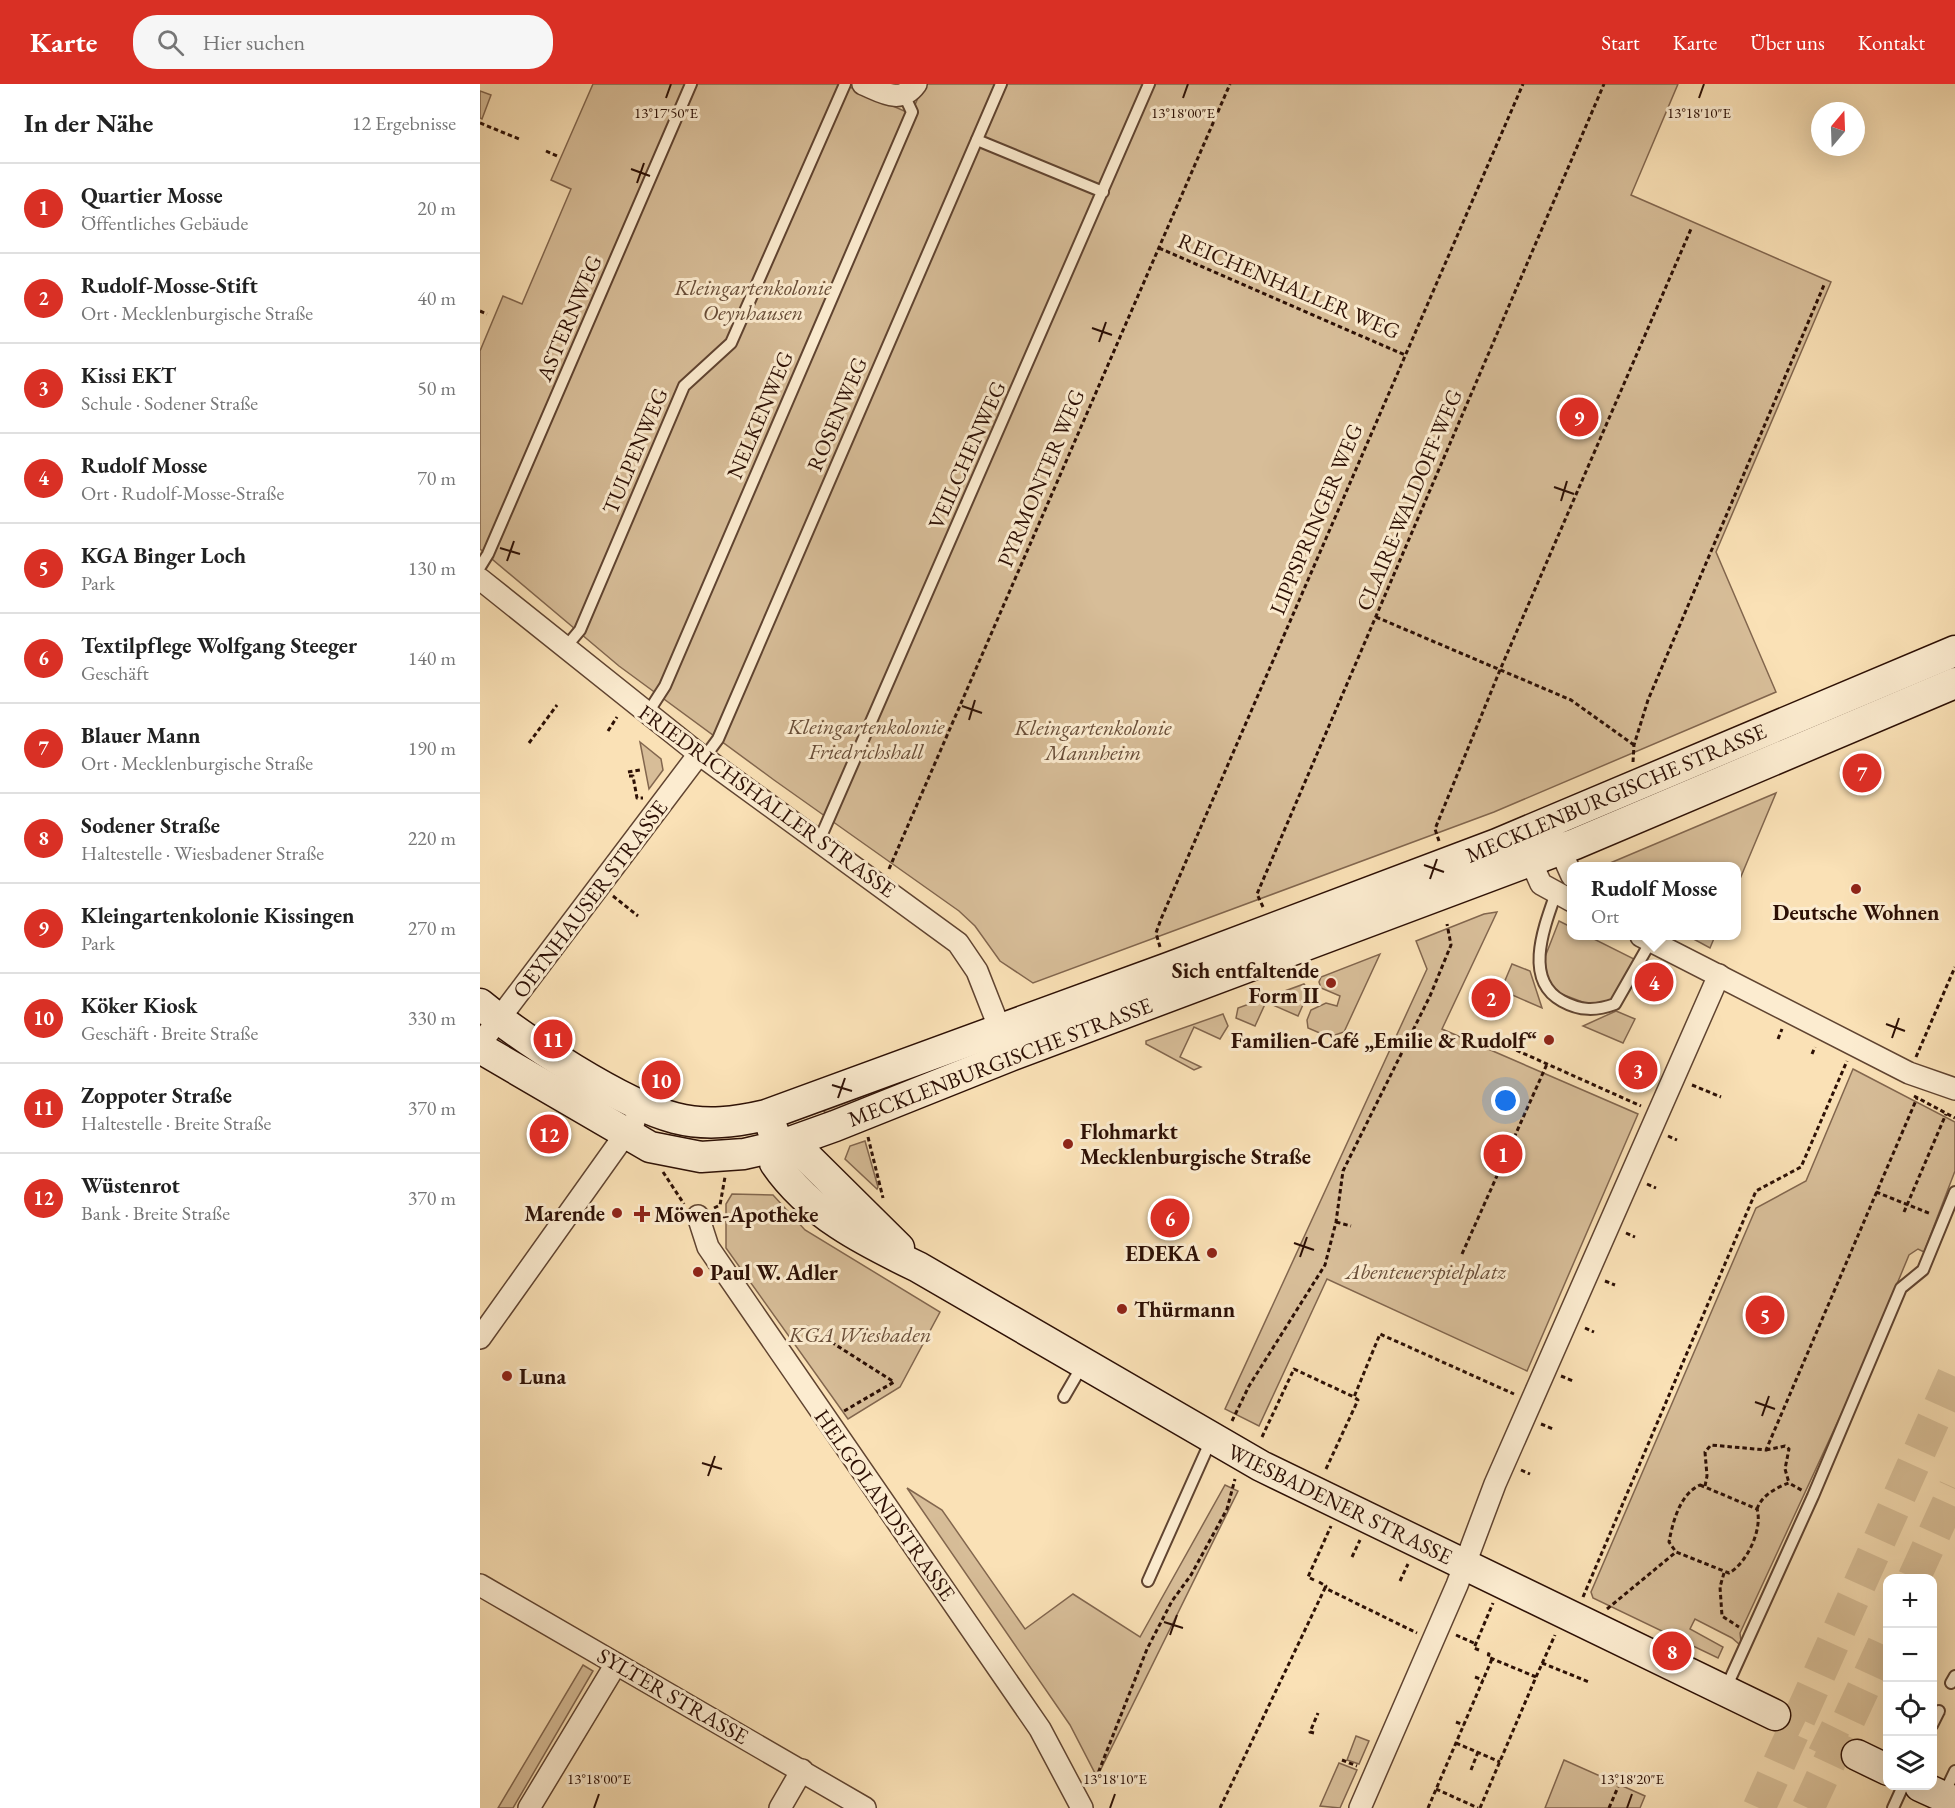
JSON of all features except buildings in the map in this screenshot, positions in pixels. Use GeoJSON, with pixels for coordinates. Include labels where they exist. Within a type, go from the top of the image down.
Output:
{"type":"FeatureCollection","features":[{"type":"Feature","properties":{"kind":"main road","name":"MECKLENBURGISCHE STRASSE"},"geometry":{"type":"LineString","coordinates":[[480,1046],[626,1135],[650,1147],[701,1157],[732,1156],[779,1146],[1167,968],[1272,928],[1447,863],[1524,847],[1560,849],[1817,726],[1955,651]]}},
{"type":"Feature","properties":{"kind":"main road","name":"MECKLENBURGISCHE STRASSE"},"geometry":{"type":"LineString","coordinates":[[489,1012],[567,1064],[644,1106],[674,1118],[694,1121],[733,1121],[766,1115],[1006,1043],[1524,847],[1548,820],[1638,784],[1955,683]]}},
{"type":"Feature","properties":{"kind":"main road"},"geometry":{"type":"LineString","coordinates":[[766,1115],[779,1146]]}},
{"type":"Feature","properties":{"kind":"main road","name":"WIESBADENER STRASSE"},"geometry":{"type":"LineString","coordinates":[[779,1146],[804,1154],[918,1267],[1083,1364],[1222,1430],[1465,1565],[1775,1715]]}},
{"type":"Feature","properties":{"kind":"main road"},"geometry":{"type":"LineString","coordinates":[[1857,1755],[1883,1768]]}},
{"type":"Feature","properties":{"kind":"street"},"geometry":{"type":"LineString","coordinates":[[863,84],[890,96],[910,90]]}},
{"type":"Feature","properties":{"kind":"street","name":"FRIEDRICHSHALLER STRASSE"},"geometry":{"type":"LineString","coordinates":[[480,579],[701,756],[880,883],[958,943],[977,971],[1006,1043]]}},
{"type":"Feature","properties":{"kind":"street","name":"OEYNHAUSER STRASSE"},"geometry":{"type":"LineString","coordinates":[[480,1046],[489,1012],[701,756]]}},
{"type":"Feature","properties":{"kind":"street"},"geometry":{"type":"LineString","coordinates":[[1548,820],[1567,865]]}},
{"type":"Feature","properties":{"kind":"street"},"geometry":{"type":"LineString","coordinates":[[1524,847],[1541,884],[1564,897]]}},
{"type":"Feature","properties":{"kind":"street"},"geometry":{"type":"LineString","coordinates":[[1650,940],[1909,1073],[1955,1089]]}},
{"type":"Feature","properties":{"kind":"street"},"geometry":{"type":"LineString","coordinates":[[1360,1808],[1465,1565],[1495,1484],[1719,975]]}},
{"type":"Feature","properties":{"kind":"street"},"geometry":{"type":"LineString","coordinates":[[482,1332],[626,1135],[644,1106]]}},
{"type":"Feature","properties":{"kind":"street","name":"HELGOLANDSTRASSE"},"geometry":{"type":"LineString","coordinates":[[698,1216],[708,1247],[1040,1729],[1080,1799]]}},
{"type":"Feature","properties":{"kind":"street","name":"SYLTER STRASSE"},"geometry":{"type":"LineString","coordinates":[[480,1585],[865,1808]]}},
{"type":"Feature","properties":{"kind":"street"},"geometry":{"type":"LineString","coordinates":[[529,1808],[616,1664]]}},
{"type":"Feature","properties":{"kind":"street"},"geometry":{"type":"LineString","coordinates":[[780,1808],[802,1770]]}},
{"type":"Feature","properties":{"kind":"lane","name":"ASTERNWEG"},"geometry":{"type":"LineString","coordinates":[[480,567],[488,554],[691,84]]}},
{"type":"Feature","properties":{"kind":"lane","name":"TULPENWEG"},"geometry":{"type":"LineString","coordinates":[[565,648],[580,630],[684,386],[731,343],[845,84]]}},
{"type":"Feature","properties":{"kind":"lane","name":"ROSENWEG"},"geometry":{"type":"LineString","coordinates":[[701,756],[718,739],[1001,84]]}},
{"type":"Feature","properties":{"kind":"lane","name":"VEILCHENWEG"},"geometry":{"type":"LineString","coordinates":[[819,841],[1149,84]]}},
{"type":"Feature","properties":{"kind":"lane","name":"NELKENWEG"},"geometry":{"type":"LineString","coordinates":[[647,714],[665,686],[912,112],[910,90]]}},
{"type":"Feature","properties":{"kind":"lane"},"geometry":{"type":"LineString","coordinates":[[977,140],[1103,192]]}},
{"type":"Feature","properties":{"kind":"lane"},"geometry":{"type":"LineString","coordinates":[[1564,897],[1538,967],[1541,982],[1552,996],[1570,1006],[1600,1009],[1615,1005],[1645,940]]}},
{"type":"Feature","properties":{"kind":"lane"},"geometry":{"type":"LineString","coordinates":[[1725,1691],[1813,1496],[1901,1288],[1923,1270],[1955,1192]]}},
{"type":"Feature","properties":{"kind":"lane"},"geometry":{"type":"LineString","coordinates":[[1064,1397],[1083,1364]]}},
{"type":"Feature","properties":{"kind":"lane"},"geometry":{"type":"LineString","coordinates":[[1148,1581],[1222,1430]]}},
{"type":"Feature","properties":{"kind":"lane"},"geometry":{"type":"LineString","coordinates":[[1937,1716],[1939,1712]]}},
{"type":"Feature","properties":{"kind":"lane"},"geometry":{"type":"LineString","coordinates":[[1893,1808],[1901,1790]]}},
{"type":"Feature","properties":{"kind":"path","name":"PYRMONTER WEG"},"geometry":{"type":"LineString","coordinates":[[880,883],[893,863],[1230,84]]}},
{"type":"Feature","properties":{"kind":"path","name":"LIPPSPRINGER WEG"},"geometry":{"type":"LineString","coordinates":[[1167,968],[1156,933],[1161,919],[1523,84]]}},
{"type":"Feature","properties":{"kind":"path","name":"CLAIRE-WALDOFF-WEG"},"geometry":{"type":"LineString","coordinates":[[1272,928],[1257,894],[1604,84]]}},
{"type":"Feature","properties":{"kind":"path"},"geometry":{"type":"LineString","coordinates":[[480,123],[519,139]]}},
{"type":"Feature","properties":{"kind":"path"},"geometry":{"type":"LineString","coordinates":[[546,150],[557,156]]}},
{"type":"Feature","properties":{"kind":"path"},"geometry":{"type":"LineString","coordinates":[[1447,863],[1435,829],[1500,670],[1691,229]]}},
{"type":"Feature","properties":{"kind":"path","name":"REICHENHALLER WEG"},"geometry":{"type":"LineString","coordinates":[[1159,248],[1405,355]]}},
{"type":"Feature","properties":{"kind":"path"},"geometry":{"type":"LineString","coordinates":[[1638,784],[1633,766],[1634,745],[1648,700],[1824,285]]}},
{"type":"Feature","properties":{"kind":"path"},"geometry":{"type":"LineString","coordinates":[[480,311],[488,314]]}},
{"type":"Feature","properties":{"kind":"path"},"geometry":{"type":"LineString","coordinates":[[1376,617],[1570,700],[1634,745]]}},
{"type":"Feature","properties":{"kind":"path"},"geometry":{"type":"LineString","coordinates":[[529,742],[557,705]]}},
{"type":"Feature","properties":{"kind":"path"},"geometry":{"type":"LineString","coordinates":[[608,730],[617,717]]}},
{"type":"Feature","properties":{"kind":"path"},"geometry":{"type":"LineString","coordinates":[[640,770],[628,774],[633,776],[637,798],[644,798]]}},
{"type":"Feature","properties":{"kind":"path"},"geometry":{"type":"LineString","coordinates":[[611,895],[638,916]]}},
{"type":"Feature","properties":{"kind":"path"},"geometry":{"type":"LineString","coordinates":[[1222,1430],[1325,1265],[1336,1222],[1343,1171],[1425,1005],[1451,945],[1447,924]]}},
{"type":"Feature","properties":{"kind":"path"},"geometry":{"type":"LineString","coordinates":[[1914,1062],[1955,967]]}},
{"type":"Feature","properties":{"kind":"path"},"geometry":{"type":"LineString","coordinates":[[1778,1039],[1782,1028]]}},
{"type":"Feature","properties":{"kind":"path"},"geometry":{"type":"LineString","coordinates":[[1489,1038],[1643,1106]]}},
{"type":"Feature","properties":{"kind":"path"},"geometry":{"type":"LineString","coordinates":[[1812,1054],[1816,1045]]}},
{"type":"Feature","properties":{"kind":"path"},"geometry":{"type":"LineString","coordinates":[[1436,1789],[1479,1808],[1542,1663],[1570,1616],[1756,1191],[1801,1167],[1846,1061]]}},
{"type":"Feature","properties":{"kind":"path"},"geometry":{"type":"LineString","coordinates":[[1462,1254],[1547,1064]]}},
{"type":"Feature","properties":{"kind":"path"},"geometry":{"type":"LineString","coordinates":[[1686,1083],[1721,1097]]}},
{"type":"Feature","properties":{"kind":"path"},"geometry":{"type":"LineString","coordinates":[[1766,1450],[1917,1098]]}},
{"type":"Feature","properties":{"kind":"path"},"geometry":{"type":"LineString","coordinates":[[1904,1212],[1947,1114],[1955,1118]]}},
{"type":"Feature","properties":{"kind":"path"},"geometry":{"type":"LineString","coordinates":[[868,1136],[884,1202]]}},
{"type":"Feature","properties":{"kind":"path"},"geometry":{"type":"LineString","coordinates":[[660,1168],[682,1202]]}},
{"type":"Feature","properties":{"kind":"path"},"geometry":{"type":"LineString","coordinates":[[720,1205],[726,1174]]}},
{"type":"Feature","properties":{"kind":"path"},"geometry":{"type":"LineString","coordinates":[[1643,1182],[1656,1188]]}},
{"type":"Feature","properties":{"kind":"path"},"geometry":{"type":"LineString","coordinates":[[1876,1192],[1944,1219]]}},
{"type":"Feature","properties":{"kind":"path"},"geometry":{"type":"LineString","coordinates":[[1336,1222],[1351,1226]]}},
{"type":"Feature","properties":{"kind":"path"},"geometry":{"type":"LineString","coordinates":[[1622,1231],[1635,1237]]}},
{"type":"Feature","properties":{"kind":"path"},"geometry":{"type":"LineString","coordinates":[[1601,1279],[1615,1285]]}},
{"type":"Feature","properties":{"kind":"path"},"geometry":{"type":"LineString","coordinates":[[806,1326],[894,1382],[837,1415]]}},
{"type":"Feature","properties":{"kind":"path"},"geometry":{"type":"LineString","coordinates":[[1581,1326],[1594,1332]]}},
{"type":"Feature","properties":{"kind":"path"},"geometry":{"type":"LineString","coordinates":[[1354,1397],[1380,1334],[1519,1396]]}},
{"type":"Feature","properties":{"kind":"path"},"geometry":{"type":"LineString","coordinates":[[1262,1437],[1294,1369],[1354,1397],[1358,1400],[1326,1469]]}},
{"type":"Feature","properties":{"kind":"path"},"geometry":{"type":"LineString","coordinates":[[1560,1376],[1573,1382]]}},
{"type":"Feature","properties":{"kind":"path"},"geometry":{"type":"LineString","coordinates":[[1539,1423],[1553,1429]]}},
{"type":"Feature","properties":{"kind":"path"},"geometry":{"type":"LineString","coordinates":[[1705,1486],[1707,1476],[1705,1452],[1711,1445],[1766,1450],[1785,1446],[1789,1449],[1785,1469],[1789,1483],[1813,1496]]}},
{"type":"Feature","properties":{"kind":"path"},"geometry":{"type":"LineString","coordinates":[[1520,1470],[1530,1474]]}},
{"type":"Feature","properties":{"kind":"path"},"geometry":{"type":"LineString","coordinates":[[1080,1799],[1147,1649],[1172,1601],[1191,1575],[1227,1509],[1235,1479]]}},
{"type":"Feature","properties":{"kind":"path"},"geometry":{"type":"LineString","coordinates":[[1757,1509],[1701,1485],[1689,1493],[1676,1514],[1669,1542],[1676,1552],[1724,1573],[1734,1570],[1751,1545],[1759,1503],[1778,1487],[1789,1483]]}},
{"type":"Feature","properties":{"kind":"path"},"geometry":{"type":"LineString","coordinates":[[1314,1580],[1308,1577],[1331,1526]]}},
{"type":"Feature","properties":{"kind":"path"},"geometry":{"type":"LineString","coordinates":[[1352,1557],[1360,1540]]}},
{"type":"Feature","properties":{"kind":"path"},"geometry":{"type":"LineString","coordinates":[[1606,1610],[1667,1562],[1676,1552]]}},
{"type":"Feature","properties":{"kind":"path"},"geometry":{"type":"LineString","coordinates":[[1400,1581],[1408,1563]]}},
{"type":"Feature","properties":{"kind":"path"},"geometry":{"type":"LineString","coordinates":[[1724,1573],[1720,1587],[1722,1616],[1751,1634]]}},
{"type":"Feature","properties":{"kind":"path"},"geometry":{"type":"LineString","coordinates":[[1319,1582],[1326,1586],[1325,1588],[1432,1640]]}},
{"type":"Feature","properties":{"kind":"path"},"geometry":{"type":"LineString","coordinates":[[1220,1808],[1325,1588]]}},
{"type":"Feature","properties":{"kind":"path"},"geometry":{"type":"LineString","coordinates":[[1479,1650],[1474,1648],[1494,1602]]}},
{"type":"Feature","properties":{"kind":"path"},"geometry":{"type":"LineString","coordinates":[[1486,1653],[1492,1659],[1536,1677]]}},
{"type":"Feature","properties":{"kind":"path"},"geometry":{"type":"LineString","coordinates":[[1428,1808],[1492,1659]]}},
{"type":"Feature","properties":{"kind":"path"},"geometry":{"type":"LineString","coordinates":[[1542,1663],[1588,1682]]}},
{"type":"Feature","properties":{"kind":"path"},"geometry":{"type":"LineString","coordinates":[[1475,1677],[1483,1680]]}},
{"type":"Feature","properties":{"kind":"path"},"geometry":{"type":"LineString","coordinates":[[1528,1695],[1536,1697]]}},
{"type":"Feature","properties":{"kind":"path"},"geometry":{"type":"LineString","coordinates":[[1314,1733],[1310,1732],[1318,1713]]}},
{"type":"Feature","properties":{"kind":"path"},"geometry":{"type":"LineString","coordinates":[[1456,1722],[1464,1725]]}},
{"type":"Feature","properties":{"kind":"path"},"geometry":{"type":"LineString","coordinates":[[1456,1743],[1500,1762]]}},
{"type":"Feature","properties":{"kind":"path"},"geometry":{"type":"LineString","coordinates":[[1505,1750],[1512,1753]]}},
{"type":"Feature","properties":{"kind":"path"},"geometry":{"type":"LineString","coordinates":[[1471,1770],[1478,1752]]}},
{"type":"Feature","properties":{"kind":"path"},"geometry":{"type":"LineString","coordinates":[[1441,1758],[1448,1761]]}},
{"type":"Feature","properties":{"kind":"path"},"geometry":{"type":"LineString","coordinates":[[1609,1808],[1618,1787]]}},
{"type":"Feature","properties":{"kind":"green space"},"geometry":{"type":"Polygon","coordinates":[[[593,84],[843,84],[911,114],[924,84],[1678,84],[1631,195],[1831,282],[1716,552],[1776,692],[1494,812],[1033,983],[1000,961],[975,926],[959,911],[774,780],[619,666],[480,549],[480,351],[503,296],[522,304],[571,189],[551,180],[593,84]]]}},
{"type":"Feature","properties":{"kind":"green space"},"geometry":{"type":"Polygon","coordinates":[[[480,91],[491,95],[482,119],[480,118],[480,91]]]}},
{"type":"Feature","properties":{"kind":"green space"},"geometry":{"type":"Polygon","coordinates":[[[640,742],[661,759],[663,770],[649,789],[640,742]]]}},
{"type":"Feature","properties":{"kind":"green space"},"geometry":{"type":"Polygon","coordinates":[[[1776,793],[1741,876],[1741,862],[1612,862],[1776,793]]]}},
{"type":"Feature","properties":{"kind":"green space","name":"Abenteuerspielplatz"},"geometry":{"type":"Polygon","coordinates":[[[1497,912],[1442,1029],[1638,1114],[1527,1371],[1327,1279],[1259,1426],[1225,1409],[1427,969],[1416,941],[1484,914],[1497,912]]]}},
{"type":"Feature","properties":{"kind":"green space"},"geometry":{"type":"Polygon","coordinates":[[[1559,921],[1567,925],[1567,940],[1596,940],[1636,960],[1614,999],[1593,1006],[1556,992],[1544,978],[1545,957],[1559,921]]]}},
{"type":"Feature","properties":{"kind":"green space"},"geometry":{"type":"Polygon","coordinates":[[[1695,940],[1713,940],[1710,948],[1695,940]]]}},
{"type":"Feature","properties":{"kind":"green space"},"geometry":{"type":"Polygon","coordinates":[[[1380,954],[1344,1032],[1329,1037],[1308,1028],[1307,1020],[1311,1010],[1326,1003],[1337,1006],[1340,996],[1321,988],[1319,982],[1321,977],[1380,954]]]}},
{"type":"Feature","properties":{"kind":"green space"},"geometry":{"type":"Polygon","coordinates":[[[1512,964],[1530,971],[1542,1008],[1501,990],[1512,964]]]}},
{"type":"Feature","properties":{"kind":"green space"},"geometry":{"type":"Polygon","coordinates":[[[1304,984],[1309,991],[1298,1016],[1266,1002],[1255,1026],[1236,1018],[1238,1008],[1304,984]]]}},
{"type":"Feature","properties":{"kind":"green space"},"geometry":{"type":"Polygon","coordinates":[[[1616,1011],[1635,1019],[1623,1043],[1583,1026],[1616,1011]]]}},
{"type":"Feature","properties":{"kind":"green space"},"geometry":{"type":"Polygon","coordinates":[[[1223,1014],[1228,1026],[1220,1039],[1194,1027],[1180,1057],[1201,1067],[1194,1070],[1146,1044],[1146,1041],[1223,1014]]]}},
{"type":"Feature","properties":{"kind":"green space"},"geometry":{"type":"Polygon","coordinates":[[[972,1050],[976,1060],[827,1115],[821,1107],[972,1050]]]}},
{"type":"Feature","properties":{"kind":"green space"},"geometry":{"type":"Polygon","coordinates":[[[1853,1069],[1955,1122],[1955,1171],[1924,1252],[1918,1249],[1909,1255],[1857,1380],[1740,1633],[1741,1642],[1739,1644],[1695,1619],[1690,1629],[1723,1647],[1718,1658],[1593,1598],[1591,1592],[1756,1208],[1806,1181],[1853,1069]]]}},
{"type":"Feature","properties":{"kind":"green space"},"geometry":{"type":"Polygon","coordinates":[[[865,1141],[877,1189],[845,1159],[850,1146],[865,1141]]]}},
{"type":"Feature","properties":{"kind":"green space","name":"KGA Wiesbaden"},"geometry":{"type":"Polygon","coordinates":[[[732,1194],[773,1195],[805,1230],[940,1312],[900,1387],[848,1419],[726,1248],[726,1204],[732,1194]]]}},
{"type":"Feature","properties":{"kind":"green space"},"geometry":{"type":"Polygon","coordinates":[[[1225,1485],[1238,1491],[1097,1777],[1070,1725],[907,1488],[942,1510],[1025,1629],[1073,1594],[1140,1637],[1225,1485]]]}},
{"type":"Feature","properties":{"kind":"green space"},"geometry":{"type":"Polygon","coordinates":[[[583,1665],[593,1671],[513,1808],[498,1808],[583,1665]]]}},
{"type":"Feature","properties":{"kind":"green space"},"geometry":{"type":"Polygon","coordinates":[[[1356,1736],[1369,1741],[1359,1764],[1347,1760],[1356,1736]]]}},
{"type":"Feature","properties":{"kind":"green space"},"geometry":{"type":"Polygon","coordinates":[[[1564,1760],[1645,1796],[1640,1808],[1545,1808],[1564,1760]]]}},
{"type":"Feature","properties":{"kind":"green space"},"geometry":{"type":"Polygon","coordinates":[[[1339,1763],[1357,1770],[1340,1808],[1320,1806],[1339,1763]]]}},
{"type":"Feature","properties":{"kind":"tunnel"},"geometry":{"type":"LineString","coordinates":[[1759,1808],[1955,1372]]}},
{"type":"Feature","properties":{"kind":"tunnel"},"geometry":{"type":"LineString","coordinates":[[1916,1574],[1955,1488]]}},
{"type":"Feature","properties":{"kind":"tunnel"},"geometry":{"type":"LineString","coordinates":[[1808,1808],[1883,1646]]}},
{"type":"Feature","properties":{"kind":"tunnel"},"geometry":{"type":"LineString","coordinates":[[1775,1715],[1857,1755]]}},
{"type":"Feature","properties":{"kind":"place","name":"Kleingartenkolonie Kissingen"},"geometry":{"type":"Point","coordinates":[1579,417]}},
{"type":"Feature","properties":{"kind":"place","name":"Blauer Mann"},"geometry":{"type":"Point","coordinates":[1862,773]}},
{"type":"Feature","properties":{"kind":"place","name":"Deutsche Wohnen"},"geometry":{"type":"Point","coordinates":[1856,889]}},
{"type":"Feature","properties":{"kind":"place","name":"Rudolf Mosse"},"geometry":{"type":"Point","coordinates":[1654,982]}},
{"type":"Feature","properties":{"kind":"place","name":"Sich entfaltende Form II"},"geometry":{"type":"Point","coordinates":[1331,983]}},
{"type":"Feature","properties":{"kind":"place","name":"Rudolf-Mosse-Stift"},"geometry":{"type":"Point","coordinates":[1491,998]}},
{"type":"Feature","properties":{"kind":"place","name":"Zoppoter Straße"},"geometry":{"type":"Point","coordinates":[553,1039]}},
{"type":"Feature","properties":{"kind":"place","name":"Familien-Café „Emilie & Rudolf“"},"geometry":{"type":"Point","coordinates":[1549,1040]}},
{"type":"Feature","properties":{"kind":"place","name":"Kissi EKT"},"geometry":{"type":"Point","coordinates":[1638,1070]}},
{"type":"Feature","properties":{"kind":"place","name":"Köker Kiosk"},"geometry":{"type":"Point","coordinates":[661,1080]}},
{"type":"Feature","properties":{"kind":"place","name":"Wüstenrot"},"geometry":{"type":"Point","coordinates":[549,1134]}},
{"type":"Feature","properties":{"kind":"place","name":"Flohmarkt Mecklenburgische Straße"},"geometry":{"type":"Point","coordinates":[1068,1144]}},
{"type":"Feature","properties":{"kind":"place","name":"Quartier Mosse"},"geometry":{"type":"Point","coordinates":[1503,1154]}},
{"type":"Feature","properties":{"kind":"place","name":"Marende"},"geometry":{"type":"Point","coordinates":[617,1213]}},
{"type":"Feature","properties":{"kind":"place","name":"Möwen-Apotheke"},"geometry":{"type":"Point","coordinates":[642,1214]}},
{"type":"Feature","properties":{"kind":"place","name":"Textilpflege Wolfgang Steeger"},"geometry":{"type":"Point","coordinates":[1170,1218]}},
{"type":"Feature","properties":{"kind":"place","name":"EDEKA"},"geometry":{"type":"Point","coordinates":[1212,1253]}},
{"type":"Feature","properties":{"kind":"place","name":"Paul W. Adler"},"geometry":{"type":"Point","coordinates":[698,1272]}},
{"type":"Feature","properties":{"kind":"place","name":"Thürmann"},"geometry":{"type":"Point","coordinates":[1122,1309]}},
{"type":"Feature","properties":{"kind":"place","name":"KGA Binger Loch"},"geometry":{"type":"Point","coordinates":[1765,1315]}},
{"type":"Feature","properties":{"kind":"place","name":"Luna"},"geometry":{"type":"Point","coordinates":[507,1376]}},
{"type":"Feature","properties":{"kind":"place","name":"Sodener Straße"},"geometry":{"type":"Point","coordinates":[1672,1651]}},
{"type":"Feature","properties":{"kind":"park label","name":"Kleingartenkolonie Oeynhausen"},"geometry":{"type":"Point","coordinates":[753,300]}},
{"type":"Feature","properties":{"kind":"park label","name":"Kleingartenkolonie Friedrichshall"},"geometry":{"type":"Point","coordinates":[866,738]}},
{"type":"Feature","properties":{"kind":"park label","name":"Kleingartenkolonie Mannheim"},"geometry":{"type":"Point","coordinates":[1093,740]}}]}
